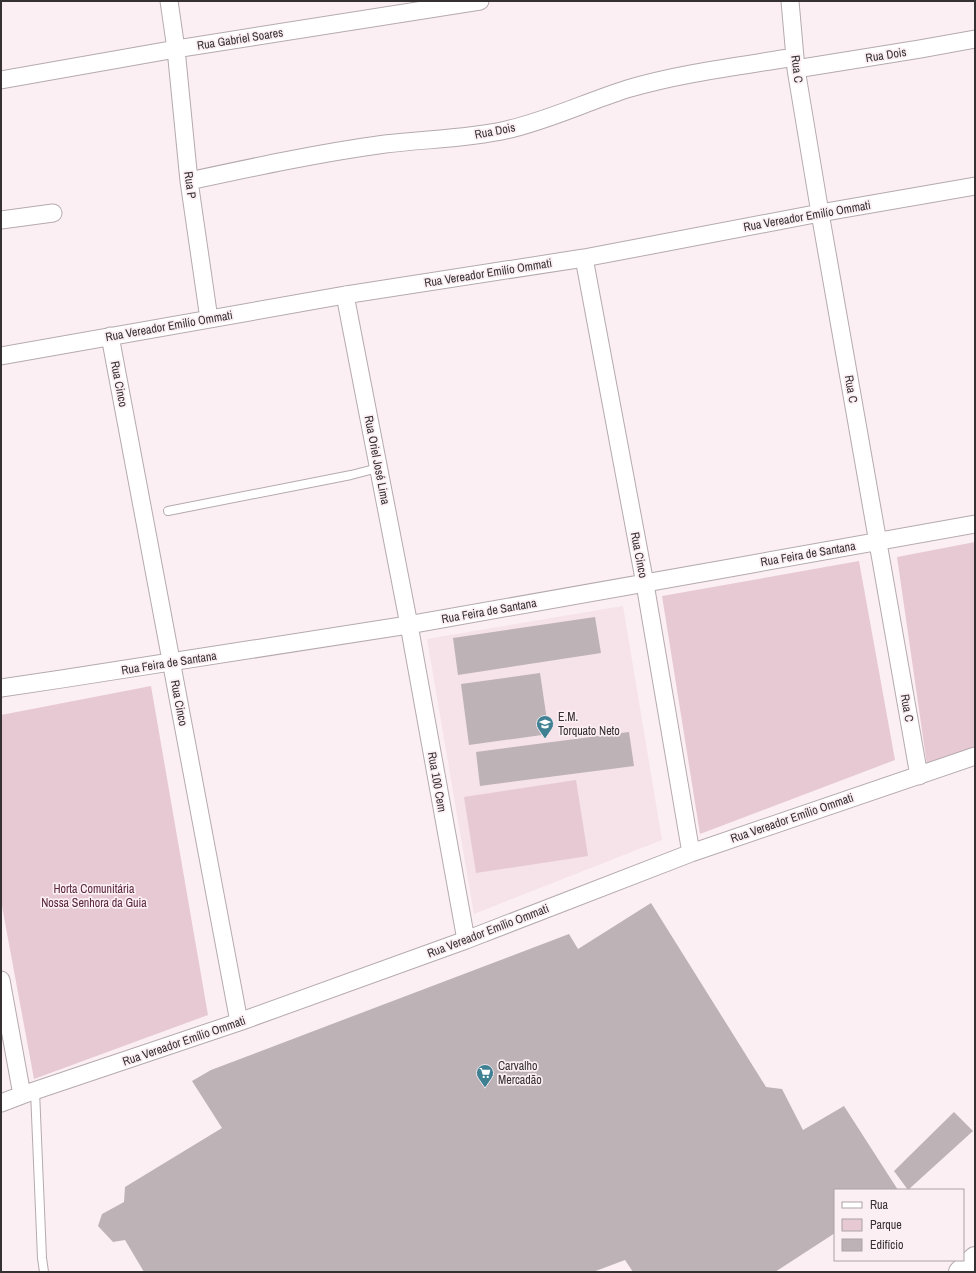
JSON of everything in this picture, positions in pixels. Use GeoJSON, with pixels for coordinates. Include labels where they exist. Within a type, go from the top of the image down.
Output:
{"type":"FeatureCollection","features":[{"type":"Feature","properties":{"kind":"highway"},"geometry":{"type":"LineString","coordinates":[[960,1272],[975,1258]]}},
{"type":"Feature","properties":{"kind":"street","name":"Rua P"},"geometry":{"type":"LineString","coordinates":[[169,1],[176,49],[189,181],[209,319]]}},
{"type":"Feature","properties":{"kind":"street","name":"Rua Gabriel Soares"},"geometry":{"type":"LineString","coordinates":[[1,80],[176,49],[480,1]]}},
{"type":"Feature","properties":{"kind":"street","name":"Rua C"},"geometry":{"type":"LineString","coordinates":[[790,1],[796,63],[820,213],[919,776]]}},
{"type":"Feature","properties":{"kind":"street","name":"Rua Dois"},"geometry":{"type":"LineString","coordinates":[[189,181],[305,156],[385,144],[478,135],[506,130],[532,123],[584,103],[650,83],[740,66],[796,63],[920,49],[975,39]]}},
{"type":"Feature","properties":{"kind":"street","name":"Rua Vereador Emilío Ommati"},"geometry":{"type":"LineString","coordinates":[[1,356],[345,295],[584,258],[820,213],[975,186]]}},
{"type":"Feature","properties":{"kind":"street"},"geometry":{"type":"LineString","coordinates":[[1,220],[53,213]]}},
{"type":"Feature","properties":{"kind":"street","name":"Rua Cinco"},"geometry":{"type":"LineString","coordinates":[[584,258],[645,584],[691,853]]}},
{"type":"Feature","properties":{"kind":"street","name":"Rua Oriel José Lima"},"geometry":{"type":"LineString","coordinates":[[345,295],[409,625]]}},
{"type":"Feature","properties":{"kind":"street","name":"Rua Cinco"},"geometry":{"type":"LineString","coordinates":[[110,336],[239,1022]]}},
{"type":"Feature","properties":{"kind":"street","name":"Rua Feira de Santana"},"geometry":{"type":"LineString","coordinates":[[1,688],[172,663],[409,625],[975,524]]}},
{"type":"Feature","properties":{"kind":"street","name":"Rua 100 Cem"},"geometry":{"type":"LineString","coordinates":[[409,625],[466,940]]}},
{"type":"Feature","properties":{"kind":"street","name":"Rua Vereador Emílio Ommati"},"geometry":{"type":"LineString","coordinates":[[1,1103],[239,1022],[466,940],[691,853],[975,756]]}},
{"type":"Feature","properties":{"kind":"street"},"geometry":{"type":"LineString","coordinates":[[1,980],[28,1093]]}},
{"type":"Feature","properties":{"kind":"lane"},"geometry":{"type":"LineString","coordinates":[[168,511],[351,475],[378,468]]}},
{"type":"Feature","properties":{"kind":"lane"},"geometry":{"type":"LineString","coordinates":[[28,1093],[44,1272]]}},
{"type":"Feature","properties":{"kind":"shaded area","name":"E.M. Torquato Neto"},"geometry":{"type":"Polygon","coordinates":[[[623,606],[662,840],[474,914],[427,639],[623,606]]]}},
{"type":"Feature","properties":{"kind":"green space"},"geometry":{"type":"Polygon","coordinates":[[[975,542],[975,747],[927,765],[897,557],[975,542]]]}},
{"type":"Feature","properties":{"kind":"green space"},"geometry":{"type":"Polygon","coordinates":[[[859,561],[895,760],[700,834],[662,596],[859,561]]]}},
{"type":"Feature","properties":{"kind":"green space","name":"Horta Comunitária Nossa Senhora da Guia"},"geometry":{"type":"Polygon","coordinates":[[[151,686],[208,1015],[34,1079],[1,901],[1,715],[151,686]]]}},
{"type":"Feature","properties":{"kind":"green space"},"geometry":{"type":"Polygon","coordinates":[[[576,780],[588,856],[476,873],[464,797],[576,780]]]}},
{"type":"Feature","properties":{"kind":"building"},"geometry":{"type":"Polygon","coordinates":[[[595,617],[601,653],[458,675],[453,638],[595,617]]]}},
{"type":"Feature","properties":{"kind":"building"},"geometry":{"type":"Polygon","coordinates":[[[540,673],[549,734],[469,745],[461,684],[540,673]]]}},
{"type":"Feature","properties":{"kind":"building"},"geometry":{"type":"Polygon","coordinates":[[[629,732],[634,766],[480,786],[476,752],[629,732]]]}},
{"type":"Feature","properties":{"kind":"building","name":"Carvalho Mercadão"},"geometry":{"type":"Polygon","coordinates":[[[651,903],[766,1087],[782,1089],[803,1130],[844,1106],[897,1189],[834,1189],[834,1234],[775,1272],[633,1272],[625,1260],[593,1272],[144,1272],[125,1240],[113,1242],[98,1226],[102,1214],[124,1202],[125,1187],[222,1128],[192,1081],[211,1070],[569,934],[578,949],[651,903]]]}},
{"type":"Feature","properties":{"kind":"building"},"geometry":{"type":"Polygon","coordinates":[[[954,1112],[973,1131],[909,1189],[907,1189],[894,1171],[954,1112]]]}},
{"type":"Feature","properties":{"kind":"place","name":"E.M. Torquato Neto"},"geometry":{"type":"Point","coordinates":[545,739]}},
{"type":"Feature","properties":{"kind":"place","name":"Carvalho Mercadão"},"geometry":{"type":"Point","coordinates":[485,1088]}}]}
